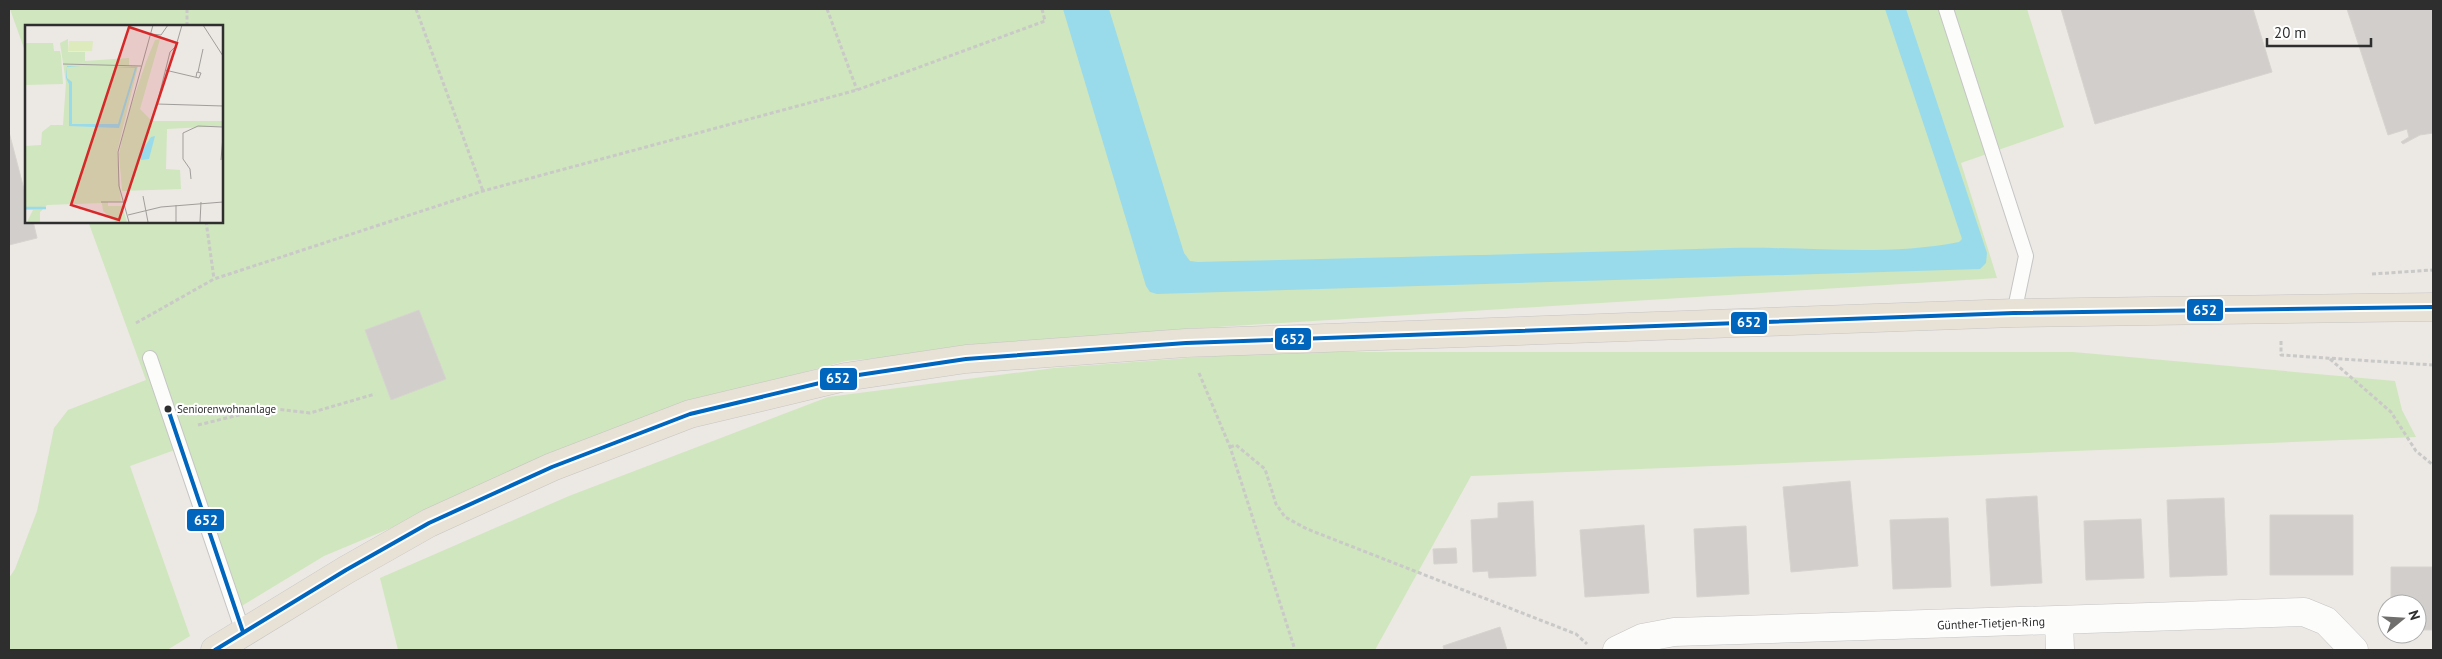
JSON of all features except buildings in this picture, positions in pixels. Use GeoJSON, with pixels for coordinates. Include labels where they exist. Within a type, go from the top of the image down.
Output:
{"type":"FeatureCollection","features":[{"type":"Feature","properties":{"kind":"main road"},"geometry":{"type":"LineString","coordinates":[[215,650],[346,570],[429,523],[552,467],[690,414],[845,378],[966,359],[1186,343],[2014,313],[2433,307]]}},
{"type":"Feature","properties":{"kind":"street","name":"Günther-Tietjen-Ring"},"geometry":{"type":"LineString","coordinates":[[1617,650],[1642,638],[1674,632],[2304,612],[2326,621],[2354,650]]}},
{"type":"Feature","properties":{"kind":"street"},"geometry":{"type":"LineString","coordinates":[[2059,621],[2060,650]]}},
{"type":"Feature","properties":{"kind":"lane"},"geometry":{"type":"LineString","coordinates":[[1946,9],[2026,256],[2014,313]]}},
{"type":"Feature","properties":{"kind":"lane"},"geometry":{"type":"LineString","coordinates":[[150,358],[243,632]]}},
{"type":"Feature","properties":{"kind":"path"},"geometry":{"type":"LineString","coordinates":[[186,9],[187,25]]}},
{"type":"Feature","properties":{"kind":"path"},"geometry":{"type":"LineString","coordinates":[[416,9],[483,191]]}},
{"type":"Feature","properties":{"kind":"path"},"geometry":{"type":"LineString","coordinates":[[827,9],[857,90]]}},
{"type":"Feature","properties":{"kind":"path"},"geometry":{"type":"LineString","coordinates":[[136,323],[214,279],[483,191],[857,90],[1045,21],[1042,9]]}},
{"type":"Feature","properties":{"kind":"path"},"geometry":{"type":"LineString","coordinates":[[206,222],[214,279]]}},
{"type":"Feature","properties":{"kind":"path"},"geometry":{"type":"LineString","coordinates":[[2282,309],[2281,355],[2433,365]]}},
{"type":"Feature","properties":{"kind":"path"},"geometry":{"type":"LineString","coordinates":[[1186,343],[1230,447],[1295,650]]}},
{"type":"Feature","properties":{"kind":"path"},"geometry":{"type":"LineString","coordinates":[[2330,358],[2391,412],[2416,450],[2433,465]]}},
{"type":"Feature","properties":{"kind":"path"},"geometry":{"type":"LineString","coordinates":[[175,431],[267,408],[310,413],[375,394]]}},
{"type":"Feature","properties":{"kind":"path"},"geometry":{"type":"LineString","coordinates":[[1230,447],[1236,445],[1265,469],[1276,504],[1285,517],[1307,530],[1576,634],[1594,650]]}},
{"type":"Feature","properties":{"kind":"green space"},"geometry":{"type":"Polygon","coordinates":[[[10,9],[2027,9],[2064,127],[1961,163],[1997,278],[1185,329],[846,361],[692,402],[324,556],[240,607],[186,446],[130,466],[190,636],[167,650],[9,650],[9,578],[15,569],[37,511],[54,428],[68,410],[146,380],[88,222],[222,222],[222,25],[25,25],[25,51],[10,9]]]}},
{"type":"Feature","properties":{"kind":"green space"},"geometry":{"type":"Polygon","coordinates":[[[1267,352],[2073,352],[2395,381],[2402,410],[2416,437],[1471,476],[1375,650],[398,650],[380,578],[569,496],[828,397],[1054,368],[1267,352]]]}},
{"type":"Feature","properties":{"kind":"water"},"geometry":{"type":"Polygon","coordinates":[[[1063,9],[1109,9],[1184,253],[1190,261],[1198,262],[1730,248],[1873,250],[1902,249],[1959,242],[1962,239],[1885,9],[1906,9],[1987,253],[1986,263],[1980,269],[1157,294],[1150,292],[1146,286],[1063,9]]]}},
{"type":"Feature","properties":{"kind":"transit line","name":"652"},"geometry":{"type":"LineString","coordinates":[[215,650],[346,570],[429,523],[552,467],[690,414],[845,377],[966,359],[1186,343],[2014,313],[2433,307]]}},
{"type":"Feature","properties":{"kind":"transit line","name":"652"},"geometry":{"type":"LineString","coordinates":[[168,409],[243,632]]}},
{"type":"Feature","properties":{"kind":"place","name":"Seniorenwohnanlage"},"geometry":{"type":"Point","coordinates":[168,409]}}]}
